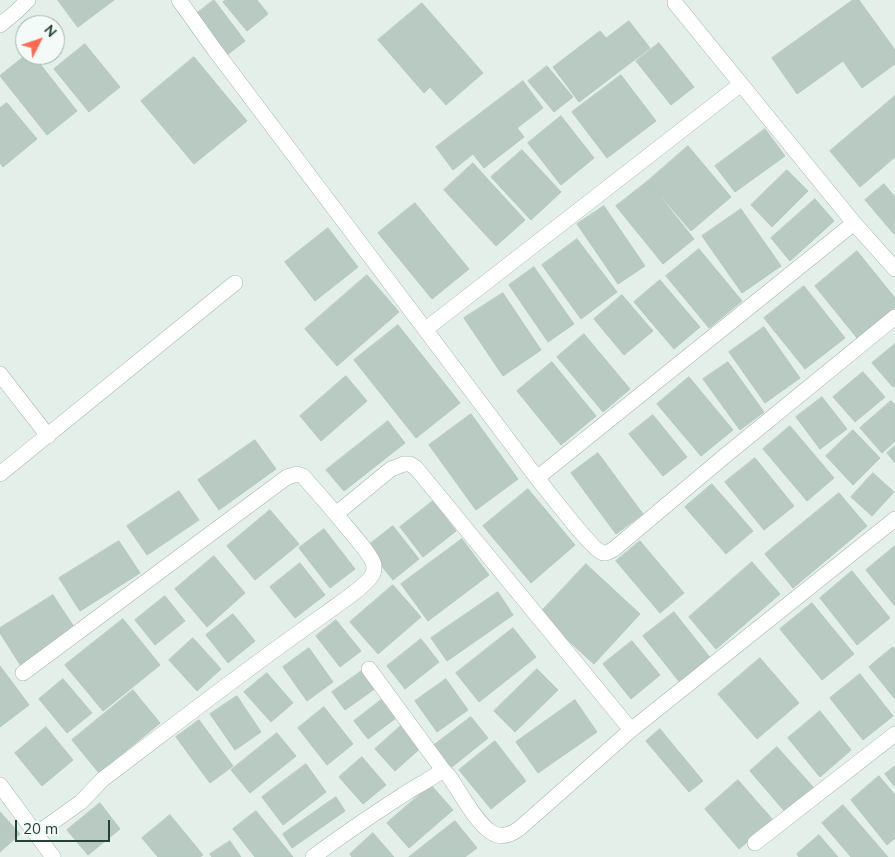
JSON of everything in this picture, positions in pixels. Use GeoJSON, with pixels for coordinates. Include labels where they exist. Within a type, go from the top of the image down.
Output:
{"type":"FeatureCollection","features":[{"type":"Feature","properties":{"kind":"street"},"geometry":{"type":"LineString","coordinates":[[0,25],[28,0]]}},
{"type":"Feature","properties":{"kind":"street"},"geometry":{"type":"LineString","coordinates":[[179,0],[537,478],[587,539],[602,553],[610,552],[895,317]]}},
{"type":"Feature","properties":{"kind":"street"},"geometry":{"type":"LineString","coordinates":[[675,3],[854,222],[892,261]]}},
{"type":"Feature","properties":{"kind":"street"},"geometry":{"type":"LineString","coordinates":[[426,329],[741,84]]}},
{"type":"Feature","properties":{"kind":"street"},"geometry":{"type":"LineString","coordinates":[[537,478],[854,222]]}},
{"type":"Feature","properties":{"kind":"street"},"geometry":{"type":"LineString","coordinates":[[0,474],[235,283]]}},
{"type":"Feature","properties":{"kind":"street"},"geometry":{"type":"LineString","coordinates":[[0,374],[48,436]]}},
{"type":"Feature","properties":{"kind":"street"},"geometry":{"type":"LineString","coordinates":[[336,514],[391,469],[404,464],[410,464],[416,468],[630,730]]}},
{"type":"Feature","properties":{"kind":"street"},"geometry":{"type":"LineString","coordinates":[[23,673],[287,477],[297,474],[303,476],[370,557],[374,566],[371,578],[342,601],[270,652],[103,779],[81,802],[36,834]]}},
{"type":"Feature","properties":{"kind":"street"},"geometry":{"type":"LineString","coordinates":[[369,669],[483,825],[492,833],[503,836],[512,834],[630,730],[895,519]]}},
{"type":"Feature","properties":{"kind":"street"},"geometry":{"type":"LineString","coordinates":[[755,843],[895,734]]}},
{"type":"Feature","properties":{"kind":"street"},"geometry":{"type":"LineString","coordinates":[[313,857],[348,830],[443,770]]}},
{"type":"Feature","properties":{"kind":"street"},"geometry":{"type":"LineString","coordinates":[[0,785],[53,857]]}},
{"type":"Feature","properties":{"kind":"building"},"geometry":{"type":"Polygon","coordinates":[[[58,0],[114,0],[78,27],[58,0]]]}},
{"type":"Feature","properties":{"kind":"building"},"geometry":{"type":"Polygon","coordinates":[[[214,0],[245,41],[227,55],[196,14],[214,0]]]}},
{"type":"Feature","properties":{"kind":"building"},"geometry":{"type":"Polygon","coordinates":[[[226,0],[257,0],[268,14],[247,31],[223,2],[226,0]]]}},
{"type":"Feature","properties":{"kind":"building"},"geometry":{"type":"Polygon","coordinates":[[[853,0],[859,0],[895,50],[895,64],[862,88],[843,61],[797,94],[772,58],[853,0]]]}},
{"type":"Feature","properties":{"kind":"building"},"geometry":{"type":"Polygon","coordinates":[[[422,3],[483,73],[446,105],[430,87],[424,93],[378,40],[422,3]]]}},
{"type":"Feature","properties":{"kind":"building"},"geometry":{"type":"Polygon","coordinates":[[[629,21],[650,48],[579,102],[553,67],[600,31],[606,38],[629,21]]]}},
{"type":"Feature","properties":{"kind":"building"},"geometry":{"type":"Polygon","coordinates":[[[659,43],[694,87],[671,105],[636,61],[659,43]]]}},
{"type":"Feature","properties":{"kind":"building"},"geometry":{"type":"Polygon","coordinates":[[[85,44],[120,87],[89,112],[54,69],[59,65],[65,65],[65,60],[85,44]]]}},
{"type":"Feature","properties":{"kind":"building"},"geometry":{"type":"Polygon","coordinates":[[[194,57],[247,121],[194,164],[141,101],[194,57]]]}},
{"type":"Feature","properties":{"kind":"building"},"geometry":{"type":"Polygon","coordinates":[[[15,64],[41,65],[77,111],[47,135],[0,76],[15,64]]]}},
{"type":"Feature","properties":{"kind":"building"},"geometry":{"type":"Polygon","coordinates":[[[547,66],[573,97],[554,112],[528,81],[547,66]]]}},
{"type":"Feature","properties":{"kind":"building"},"geometry":{"type":"Polygon","coordinates":[[[621,75],[656,121],[607,158],[572,112],[621,75]]]}},
{"type":"Feature","properties":{"kind":"building"},"geometry":{"type":"Polygon","coordinates":[[[523,81],[543,108],[517,128],[524,137],[484,168],[473,154],[453,170],[436,147],[523,81]]]}},
{"type":"Feature","properties":{"kind":"building"},"geometry":{"type":"Polygon","coordinates":[[[895,96],[895,157],[860,187],[830,151],[895,96]]]}},
{"type":"Feature","properties":{"kind":"building"},"geometry":{"type":"Polygon","coordinates":[[[7,103],[37,139],[3,167],[0,163],[0,108],[7,103]]]}},
{"type":"Feature","properties":{"kind":"building"},"geometry":{"type":"Polygon","coordinates":[[[561,116],[594,158],[561,185],[528,143],[561,116]]]}},
{"type":"Feature","properties":{"kind":"building"},"geometry":{"type":"Polygon","coordinates":[[[765,129],[785,156],[735,192],[715,166],[765,129]]]}},
{"type":"Feature","properties":{"kind":"building"},"geometry":{"type":"Polygon","coordinates":[[[688,146],[731,197],[691,231],[648,181],[688,146]]]}},
{"type":"Feature","properties":{"kind":"building"},"geometry":{"type":"Polygon","coordinates":[[[522,150],[561,192],[531,220],[491,177],[522,150]]]}},
{"type":"Feature","properties":{"kind":"building"},"geometry":{"type":"Polygon","coordinates":[[[473,163],[525,220],[496,246],[444,190],[473,163]]]}},
{"type":"Feature","properties":{"kind":"building"},"geometry":{"type":"Polygon","coordinates":[[[787,170],[808,191],[772,227],[751,205],[787,170]]]}},
{"type":"Feature","properties":{"kind":"building"},"geometry":{"type":"Polygon","coordinates":[[[648,181],[694,239],[663,264],[616,206],[648,181]]]}},
{"type":"Feature","properties":{"kind":"building"},"geometry":{"type":"Polygon","coordinates":[[[884,184],[895,197],[894,234],[865,200],[884,184]]]}},
{"type":"Feature","properties":{"kind":"building"},"geometry":{"type":"Polygon","coordinates":[[[815,199],[834,221],[790,261],[771,238],[815,199]]]}},
{"type":"Feature","properties":{"kind":"building"},"geometry":{"type":"Polygon","coordinates":[[[415,203],[469,269],[432,299],[378,233],[415,203]]]}},
{"type":"Feature","properties":{"kind":"building"},"geometry":{"type":"Polygon","coordinates":[[[604,206],[645,266],[618,284],[577,224],[604,206]]]}},
{"type":"Feature","properties":{"kind":"building"},"geometry":{"type":"Polygon","coordinates":[[[741,209],[781,266],[742,293],[702,236],[741,209]]]}},
{"type":"Feature","properties":{"kind":"building"},"geometry":{"type":"Polygon","coordinates":[[[328,228],[358,267],[315,301],[285,262],[328,228]]]}},
{"type":"Feature","properties":{"kind":"building"},"geometry":{"type":"Polygon","coordinates":[[[577,239],[617,292],[581,319],[542,265],[577,239]]]}},
{"type":"Feature","properties":{"kind":"building"},"geometry":{"type":"Polygon","coordinates":[[[699,249],[742,301],[709,328],[666,276],[699,249]]]}},
{"type":"Feature","properties":{"kind":"building"},"geometry":{"type":"Polygon","coordinates":[[[857,251],[895,298],[895,307],[857,338],[815,286],[857,251]]]}},
{"type":"Feature","properties":{"kind":"building"},"geometry":{"type":"Polygon","coordinates":[[[534,267],[574,324],[548,342],[509,285],[534,267]]]}},
{"type":"Feature","properties":{"kind":"building"},"geometry":{"type":"Polygon","coordinates":[[[367,275],[399,312],[337,366],[305,329],[367,275]]]}},
{"type":"Feature","properties":{"kind":"building"},"geometry":{"type":"Polygon","coordinates":[[[660,280],[700,327],[674,349],[634,302],[660,280]]]}},
{"type":"Feature","properties":{"kind":"building"},"geometry":{"type":"Polygon","coordinates":[[[804,286],[845,338],[805,369],[764,318],[804,286]]]}},
{"type":"Feature","properties":{"kind":"building"},"geometry":{"type":"Polygon","coordinates":[[[503,293],[541,350],[503,376],[464,318],[503,293]]]}},
{"type":"Feature","properties":{"kind":"building"},"geometry":{"type":"Polygon","coordinates":[[[622,295],[653,331],[624,355],[594,319],[622,295]]]}},
{"type":"Feature","properties":{"kind":"building"},"geometry":{"type":"Polygon","coordinates":[[[398,325],[460,403],[416,438],[354,360],[398,325]]]}},
{"type":"Feature","properties":{"kind":"building"},"geometry":{"type":"Polygon","coordinates":[[[764,327],[800,378],[765,403],[729,352],[764,327]]]}},
{"type":"Feature","properties":{"kind":"building"},"geometry":{"type":"Polygon","coordinates":[[[584,334],[630,389],[603,412],[557,357],[584,334]]]}},
{"type":"Feature","properties":{"kind":"building"},"geometry":{"type":"Polygon","coordinates":[[[895,344],[895,386],[893,387],[872,363],[895,344]]]}},
{"type":"Feature","properties":{"kind":"building"},"geometry":{"type":"Polygon","coordinates":[[[552,362],[596,416],[561,445],[517,391],[552,362]]]}},
{"type":"Feature","properties":{"kind":"building"},"geometry":{"type":"Polygon","coordinates":[[[728,362],[764,412],[740,430],[703,379],[728,362]]]}},
{"type":"Feature","properties":{"kind":"building"},"geometry":{"type":"Polygon","coordinates":[[[863,372],[885,397],[855,422],[833,397],[863,372]]]}},
{"type":"Feature","properties":{"kind":"building"},"geometry":{"type":"Polygon","coordinates":[[[346,376],[367,401],[321,441],[300,416],[346,376]]]}},
{"type":"Feature","properties":{"kind":"building"},"geometry":{"type":"Polygon","coordinates":[[[689,377],[733,430],[701,456],[657,404],[689,377]]]}},
{"type":"Feature","properties":{"kind":"building"},"geometry":{"type":"Polygon","coordinates":[[[822,397],[847,429],[820,449],[796,417],[822,397]]]}},
{"type":"Feature","properties":{"kind":"building"},"geometry":{"type":"Polygon","coordinates":[[[891,401],[895,405],[895,441],[882,453],[860,428],[891,401]]]}},
{"type":"Feature","properties":{"kind":"building"},"geometry":{"type":"Polygon","coordinates":[[[471,414],[518,479],[476,510],[429,445],[471,414]]]}},
{"type":"Feature","properties":{"kind":"building"},"geometry":{"type":"Polygon","coordinates":[[[653,415],[687,457],[663,476],[629,434],[653,415]]]}},
{"type":"Feature","properties":{"kind":"building"},"geometry":{"type":"Polygon","coordinates":[[[388,421],[405,443],[344,491],[326,470],[388,421]]]}},
{"type":"Feature","properties":{"kind":"building"},"geometry":{"type":"Polygon","coordinates":[[[790,426],[834,478],[807,501],[763,449],[790,426]]]}},
{"type":"Feature","properties":{"kind":"building"},"geometry":{"type":"Polygon","coordinates":[[[853,430],[880,458],[853,485],[826,456],[853,430]]]}},
{"type":"Feature","properties":{"kind":"building"},"geometry":{"type":"Polygon","coordinates":[[[255,440],[276,469],[219,510],[198,480],[255,440]]]}},
{"type":"Feature","properties":{"kind":"building"},"geometry":{"type":"Polygon","coordinates":[[[895,446],[895,463],[887,453],[895,446]]]}},
{"type":"Feature","properties":{"kind":"building"},"geometry":{"type":"Polygon","coordinates":[[[598,453],[643,514],[616,534],[571,473],[598,453]]]}},
{"type":"Feature","properties":{"kind":"building"},"geometry":{"type":"Polygon","coordinates":[[[755,458],[794,506],[764,530],[725,482],[755,458]]]}},
{"type":"Feature","properties":{"kind":"building"},"geometry":{"type":"Polygon","coordinates":[[[873,473],[894,492],[872,516],[851,497],[873,473]]]}},
{"type":"Feature","properties":{"kind":"building"},"geometry":{"type":"Polygon","coordinates":[[[712,484],[753,531],[726,554],[685,507],[712,484]]]}},
{"type":"Feature","properties":{"kind":"building"},"geometry":{"type":"Polygon","coordinates":[[[528,489],[575,545],[531,583],[483,526],[528,489]]]}},
{"type":"Feature","properties":{"kind":"building"},"geometry":{"type":"Polygon","coordinates":[[[179,491],[199,520],[147,555],[127,526],[179,491]]]}},
{"type":"Feature","properties":{"kind":"building"},"geometry":{"type":"Polygon","coordinates":[[[839,493],[867,526],[793,588],[765,554],[839,493]]]}},
{"type":"Feature","properties":{"kind":"building"},"geometry":{"type":"Polygon","coordinates":[[[433,501],[456,531],[423,557],[400,527],[433,501]]]}},
{"type":"Feature","properties":{"kind":"building"},"geometry":{"type":"Polygon","coordinates":[[[270,510],[299,544],[255,580],[227,546],[270,510]]]}},
{"type":"Feature","properties":{"kind":"building"},"geometry":{"type":"Polygon","coordinates":[[[393,526],[419,559],[393,580],[366,547],[393,526]]]}},
{"type":"Feature","properties":{"kind":"building"},"geometry":{"type":"Polygon","coordinates":[[[324,529],[355,569],[330,588],[299,548],[324,529]]]}},
{"type":"Feature","properties":{"kind":"building"},"geometry":{"type":"Polygon","coordinates":[[[462,539],[489,575],[428,621],[401,584],[462,539]]]}},
{"type":"Feature","properties":{"kind":"building"},"geometry":{"type":"Polygon","coordinates":[[[119,541],[140,573],[80,611],[59,578],[119,541]]]}},
{"type":"Feature","properties":{"kind":"building"},"geometry":{"type":"Polygon","coordinates":[[[640,541],[684,593],[660,613],[616,561],[640,541]]]}},
{"type":"Feature","properties":{"kind":"building"},"geometry":{"type":"Polygon","coordinates":[[[895,546],[895,606],[866,570],[895,546]]]}},
{"type":"Feature","properties":{"kind":"building"},"geometry":{"type":"Polygon","coordinates":[[[214,556],[245,593],[207,627],[175,589],[214,556]]]}},
{"type":"Feature","properties":{"kind":"building"},"geometry":{"type":"Polygon","coordinates":[[[752,562],[780,594],[716,649],[689,617],[752,562]]]}},
{"type":"Feature","properties":{"kind":"building"},"geometry":{"type":"Polygon","coordinates":[[[300,563],[325,595],[295,618],[270,587],[300,563]]]}},
{"type":"Feature","properties":{"kind":"building"},"geometry":{"type":"Polygon","coordinates":[[[586,564],[640,614],[594,664],[539,614],[586,564]]]}},
{"type":"Feature","properties":{"kind":"building"},"geometry":{"type":"Polygon","coordinates":[[[852,571],[890,618],[857,645],[820,598],[852,571]]]}},
{"type":"Feature","properties":{"kind":"building"},"geometry":{"type":"Polygon","coordinates":[[[393,585],[421,617],[378,654],[350,622],[393,585]]]}},
{"type":"Feature","properties":{"kind":"building"},"geometry":{"type":"Polygon","coordinates":[[[498,592],[513,615],[447,661],[431,638],[498,592]]]}},
{"type":"Feature","properties":{"kind":"building"},"geometry":{"type":"Polygon","coordinates":[[[53,595],[76,630],[21,666],[0,633],[0,628],[53,595]]]}},
{"type":"Feature","properties":{"kind":"building"},"geometry":{"type":"Polygon","coordinates":[[[165,596],[185,621],[155,645],[135,620],[165,596]]]}},
{"type":"Feature","properties":{"kind":"building"},"geometry":{"type":"Polygon","coordinates":[[[812,603],[854,654],[822,680],[780,629],[812,603]]]}},
{"type":"Feature","properties":{"kind":"building"},"geometry":{"type":"Polygon","coordinates":[[[674,612],[712,660],[681,684],[643,636],[674,612]]]}},
{"type":"Feature","properties":{"kind":"building"},"geometry":{"type":"Polygon","coordinates":[[[233,614],[255,641],[228,663],[206,635],[233,614]]]}},
{"type":"Feature","properties":{"kind":"building"},"geometry":{"type":"Polygon","coordinates":[[[123,619],[160,665],[103,711],[65,665],[123,619]]]}},
{"type":"Feature","properties":{"kind":"building"},"geometry":{"type":"Polygon","coordinates":[[[336,620],[361,651],[340,667],[316,636],[336,620]]]}},
{"type":"Feature","properties":{"kind":"building"},"geometry":{"type":"Polygon","coordinates":[[[513,628],[536,657],[479,702],[456,673],[513,628]]]}},
{"type":"Feature","properties":{"kind":"building"},"geometry":{"type":"Polygon","coordinates":[[[193,638],[221,669],[197,691],[169,660],[193,638]]]}},
{"type":"Feature","properties":{"kind":"building"},"geometry":{"type":"Polygon","coordinates":[[[421,639],[439,662],[405,689],[387,666],[421,639]]]}},
{"type":"Feature","properties":{"kind":"building"},"geometry":{"type":"Polygon","coordinates":[[[632,641],[660,675],[631,699],[603,664],[632,641]]]}},
{"type":"Feature","properties":{"kind":"building"},"geometry":{"type":"Polygon","coordinates":[[[893,647],[895,649],[895,699],[869,667],[893,647]]]}},
{"type":"Feature","properties":{"kind":"building"},"geometry":{"type":"Polygon","coordinates":[[[309,648],[333,682],[307,701],[283,667],[309,648]]]}},
{"type":"Feature","properties":{"kind":"building"},"geometry":{"type":"Polygon","coordinates":[[[760,658],[799,703],[757,739],[718,694],[760,658]]]}},
{"type":"Feature","properties":{"kind":"building"},"geometry":{"type":"Polygon","coordinates":[[[0,666],[29,705],[0,727],[0,666]]]}},
{"type":"Feature","properties":{"kind":"building"},"geometry":{"type":"Polygon","coordinates":[[[537,669],[558,690],[515,732],[494,711],[537,669]]]}},
{"type":"Feature","properties":{"kind":"building"},"geometry":{"type":"Polygon","coordinates":[[[363,670],[376,688],[345,710],[332,692],[363,670]]]}},
{"type":"Feature","properties":{"kind":"building"},"geometry":{"type":"Polygon","coordinates":[[[267,673],[293,703],[271,722],[244,692],[267,673]]]}},
{"type":"Feature","properties":{"kind":"building"},"geometry":{"type":"Polygon","coordinates":[[[860,674],[893,716],[863,740],[830,698],[860,674]]]}},
{"type":"Feature","properties":{"kind":"building"},"geometry":{"type":"Polygon","coordinates":[[[63,679],[92,713],[67,733],[39,699],[63,679]]]}},
{"type":"Feature","properties":{"kind":"building"},"geometry":{"type":"Polygon","coordinates":[[[446,679],[468,710],[437,732],[415,701],[446,679]]]}},
{"type":"Feature","properties":{"kind":"building"},"geometry":{"type":"Polygon","coordinates":[[[133,690],[160,723],[99,773],[72,740],[133,690]]]}},
{"type":"Feature","properties":{"kind":"building"},"geometry":{"type":"Polygon","coordinates":[[[237,696],[261,732],[235,750],[210,714],[237,696]]]}},
{"type":"Feature","properties":{"kind":"building"},"geometry":{"type":"Polygon","coordinates":[[[385,697],[400,715],[368,739],[354,721],[385,697]]]}},
{"type":"Feature","properties":{"kind":"building"},"geometry":{"type":"Polygon","coordinates":[[[575,700],[597,732],[538,773],[516,742],[575,700]]]}},
{"type":"Feature","properties":{"kind":"building"},"geometry":{"type":"Polygon","coordinates":[[[324,707],[353,744],[327,765],[298,728],[324,707]]]}},
{"type":"Feature","properties":{"kind":"building"},"geometry":{"type":"Polygon","coordinates":[[[820,711],[851,750],[820,777],[788,738],[820,711]]]}},
{"type":"Feature","properties":{"kind":"building"},"geometry":{"type":"Polygon","coordinates":[[[471,717],[488,738],[447,771],[429,749],[471,717]]]}},
{"type":"Feature","properties":{"kind":"building"},"geometry":{"type":"Polygon","coordinates":[[[199,720],[233,766],[210,783],[176,737],[199,720]]]}},
{"type":"Feature","properties":{"kind":"building"},"geometry":{"type":"Polygon","coordinates":[[[404,723],[424,745],[395,771],[375,749],[404,723]]]}},
{"type":"Feature","properties":{"kind":"building"},"geometry":{"type":"Polygon","coordinates":[[[46,727],[73,760],[42,786],[15,753],[46,727]]]}},
{"type":"Feature","properties":{"kind":"building"},"geometry":{"type":"Polygon","coordinates":[[[660,729],[703,781],[689,792],[646,741],[660,729]]]}},
{"type":"Feature","properties":{"kind":"building"},"geometry":{"type":"Polygon","coordinates":[[[277,733],[296,756],[250,793],[231,770],[277,733]]]}},
{"type":"Feature","properties":{"kind":"building"},"geometry":{"type":"Polygon","coordinates":[[[495,741],[526,781],[491,809],[459,770],[495,741]]]}},
{"type":"Feature","properties":{"kind":"building"},"geometry":{"type":"Polygon","coordinates":[[[777,747],[814,788],[786,813],[750,771],[777,747]]]}},
{"type":"Feature","properties":{"kind":"building"},"geometry":{"type":"Polygon","coordinates":[[[362,757],[386,785],[363,804],[339,777],[362,757]]]}},
{"type":"Feature","properties":{"kind":"building"},"geometry":{"type":"Polygon","coordinates":[[[306,764],[326,792],[283,825],[262,797],[306,764]]]}},
{"type":"Feature","properties":{"kind":"building"},"geometry":{"type":"Polygon","coordinates":[[[895,766],[895,787],[885,774],[895,766]]]}},
{"type":"Feature","properties":{"kind":"building"},"geometry":{"type":"Polygon","coordinates":[[[879,776],[895,795],[895,838],[887,845],[851,800],[879,776]]]}},
{"type":"Feature","properties":{"kind":"building"},"geometry":{"type":"Polygon","coordinates":[[[738,780],[773,820],[739,849],[705,809],[738,780]]]}},
{"type":"Feature","properties":{"kind":"building"},"geometry":{"type":"Polygon","coordinates":[[[431,785],[453,810],[409,848],[387,823],[431,785]]]}},
{"type":"Feature","properties":{"kind":"building"},"geometry":{"type":"Polygon","coordinates":[[[336,797],[345,811],[292,848],[283,834],[336,797]]]}},
{"type":"Feature","properties":{"kind":"building"},"geometry":{"type":"Polygon","coordinates":[[[100,803],[120,829],[88,855],[67,830],[100,803]]]}},
{"type":"Feature","properties":{"kind":"building"},"geometry":{"type":"Polygon","coordinates":[[[843,805],[888,857],[851,857],[822,823],[843,805]]]}},
{"type":"Feature","properties":{"kind":"building"},"geometry":{"type":"Polygon","coordinates":[[[256,811],[293,857],[255,857],[233,829],[256,811]]]}},
{"type":"Feature","properties":{"kind":"building"},"geometry":{"type":"Polygon","coordinates":[[[0,812],[20,834],[0,852],[0,812]]]}},
{"type":"Feature","properties":{"kind":"building"},"geometry":{"type":"Polygon","coordinates":[[[170,815],[203,855],[200,857],[158,857],[142,838],[170,815]]]}},
{"type":"Feature","properties":{"kind":"building"},"geometry":{"type":"Polygon","coordinates":[[[455,821],[477,848],[465,857],[409,857],[455,821]]]}},
{"type":"Feature","properties":{"kind":"building"},"geometry":{"type":"Polygon","coordinates":[[[373,833],[394,857],[352,857],[350,854],[373,833]]]}},
{"type":"Feature","properties":{"kind":"building"},"geometry":{"type":"Polygon","coordinates":[[[819,835],[838,857],[799,857],[797,854],[819,835]]]}},
{"type":"Feature","properties":{"kind":"building"},"geometry":{"type":"Polygon","coordinates":[[[230,841],[241,857],[212,857],[210,854],[230,841]]]}}]}
